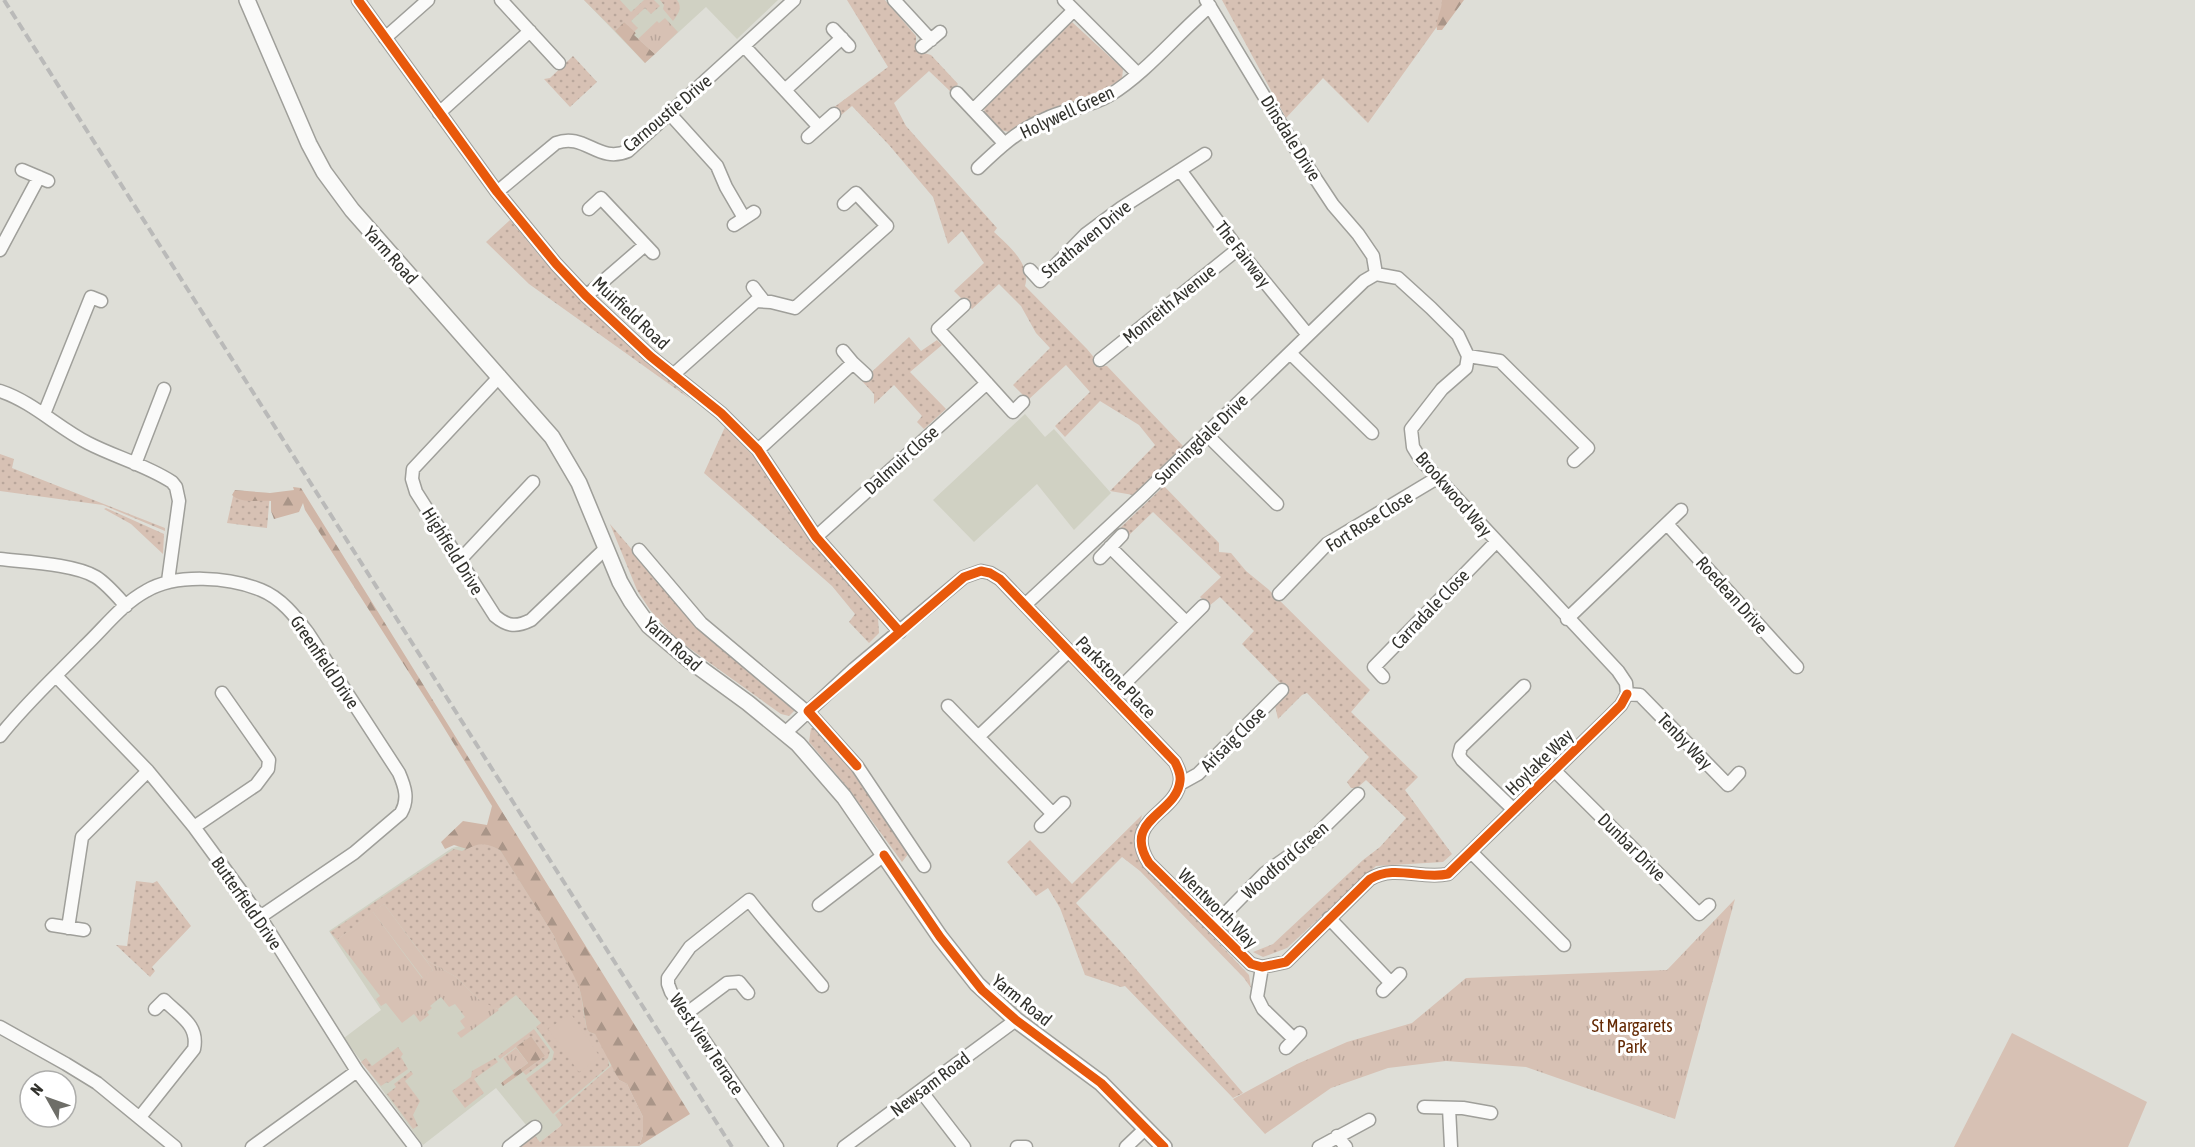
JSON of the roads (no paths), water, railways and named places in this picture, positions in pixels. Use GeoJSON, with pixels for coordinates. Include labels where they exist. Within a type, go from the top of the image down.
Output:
{"type":"FeatureCollection","features":[{"type":"Feature","properties":{"kind":"main road","name":"Yarm Road"},"geometry":{"type":"LineString","coordinates":[[247,0],[288,99],[324,172],[352,210],[500,376],[561,450],[579,483],[605,549],[631,601],[655,632],[688,660],[786,732],[798,744],[831,780],[960,964],[982,990],[1016,1020],[1101,1083],[1164,1147]]}},
{"type":"Feature","properties":{"kind":"street","name":"Muirfield Road"},"geometry":{"type":"LineString","coordinates":[[358,0],[497,192],[556,264],[586,297],[650,356],[721,413],[758,450],[816,537],[900,632]]}},
{"type":"Feature","properties":{"kind":"street"},"geometry":{"type":"LineString","coordinates":[[386,38],[428,0]]}},
{"type":"Feature","properties":{"kind":"street"},"geometry":{"type":"LineString","coordinates":[[501,0],[559,63]]}},
{"type":"Feature","properties":{"kind":"street","name":"Carnoustie Drive"},"geometry":{"type":"LineString","coordinates":[[497,192],[556,143],[576,140],[603,154],[621,154],[628,151],[794,0]]}},
{"type":"Feature","properties":{"kind":"street"},"geometry":{"type":"LineString","coordinates":[[894,0],[931,40]]}},
{"type":"Feature","properties":{"kind":"street"},"geometry":{"type":"LineString","coordinates":[[1064,0],[1138,74]]}},
{"type":"Feature","properties":{"kind":"street","name":"Holywell Green"},"geometry":{"type":"LineString","coordinates":[[978,168],[1004,143],[1045,118],[1108,96],[1138,74],[1208,3]]}},
{"type":"Feature","properties":{"kind":"street","name":"Dinsdale Drive"},"geometry":{"type":"LineString","coordinates":[[1208,3],[1333,205],[1373,256],[1376,274]]}},
{"type":"Feature","properties":{"kind":"street"},"geometry":{"type":"LineString","coordinates":[[973,110],[1074,10]]}},
{"type":"Feature","properties":{"kind":"street"},"geometry":{"type":"LineString","coordinates":[[439,113],[530,32]]}},
{"type":"Feature","properties":{"kind":"street"},"geometry":{"type":"LineString","coordinates":[[784,90],[841,38]]}},
{"type":"Feature","properties":{"kind":"street"},"geometry":{"type":"LineString","coordinates":[[744,46],[819,127]]}},
{"type":"Feature","properties":{"kind":"street","name":"Holywell Green"},"geometry":{"type":"LineString","coordinates":[[957,93],[1004,143]]}},
{"type":"Feature","properties":{"kind":"street"},"geometry":{"type":"LineString","coordinates":[[670,114],[717,166],[744,218]]}},
{"type":"Feature","properties":{"kind":"street"},"geometry":{"type":"LineString","coordinates":[[808,137],[834,114]]}},
{"type":"Feature","properties":{"kind":"street","name":"Strathaven Drive"},"geometry":{"type":"LineString","coordinates":[[1030,270],[1040,281],[1086,234],[1121,208],[1205,154]]}},
{"type":"Feature","properties":{"kind":"street"},"geometry":{"type":"LineString","coordinates":[[0,250],[44,179],[22,170]]}},
{"type":"Feature","properties":{"kind":"street","name":"The Fairway"},"geometry":{"type":"LineString","coordinates":[[1180,170],[1238,249],[1308,335]]}},
{"type":"Feature","properties":{"kind":"street"},"geometry":{"type":"LineString","coordinates":[[674,374],[756,301],[764,300],[795,308],[887,226],[856,194],[844,204]]}},
{"type":"Feature","properties":{"kind":"street"},"geometry":{"type":"LineString","coordinates":[[586,297],[649,249],[601,198],[589,209]]}},
{"type":"Feature","properties":{"kind":"street","name":"Monreith Avenue"},"geometry":{"type":"LineString","coordinates":[[1100,360],[1238,249]]}},
{"type":"Feature","properties":{"kind":"street"},"geometry":{"type":"LineString","coordinates":[[1376,274],[1398,278],[1458,335],[1468,356],[1500,361],[1588,448],[1574,461]]}},
{"type":"Feature","properties":{"kind":"street","name":"Sunningdale Drive"},"geometry":{"type":"LineString","coordinates":[[1026,604],[1364,281],[1376,274]]}},
{"type":"Feature","properties":{"kind":"street"},"geometry":{"type":"LineString","coordinates":[[753,287],[764,300]]}},
{"type":"Feature","properties":{"kind":"street"},"geometry":{"type":"LineString","coordinates":[[44,414],[96,294]]}},
{"type":"Feature","properties":{"kind":"street"},"geometry":{"type":"LineString","coordinates":[[964,304],[938,329],[1013,412],[1023,402]]}},
{"type":"Feature","properties":{"kind":"street"},"geometry":{"type":"LineString","coordinates":[[1113,350],[1121,361]]}},
{"type":"Feature","properties":{"kind":"street"},"geometry":{"type":"LineString","coordinates":[[843,351],[866,375]]}},
{"type":"Feature","properties":{"kind":"street"},"geometry":{"type":"LineString","coordinates":[[1290,353],[1372,433]]}},
{"type":"Feature","properties":{"kind":"street","name":"Brookwood Way"},"geometry":{"type":"LineString","coordinates":[[1468,356],[1466,368],[1442,389],[1411,429],[1413,447],[1437,478],[1618,671],[1626,683],[1627,694]]}},
{"type":"Feature","properties":{"kind":"street"},"geometry":{"type":"LineString","coordinates":[[758,450],[854,363]]}},
{"type":"Feature","properties":{"kind":"street","name":"Highfield Drive"},"geometry":{"type":"LineString","coordinates":[[500,376],[413,469],[412,479],[416,492],[495,616],[508,625],[522,625],[539,614],[605,549]]}},
{"type":"Feature","properties":{"kind":"street","name":"Dalmuir Close"},"geometry":{"type":"LineString","coordinates":[[816,537],[987,383]]}},
{"type":"Feature","properties":{"kind":"street"},"geometry":{"type":"LineString","coordinates":[[135,464],[164,389]]}},
{"type":"Feature","properties":{"kind":"street"},"geometry":{"type":"LineString","coordinates":[[0,391],[12,395],[44,414],[86,443],[172,482],[178,493],[178,510],[168,581]]}},
{"type":"Feature","properties":{"kind":"street"},"geometry":{"type":"LineString","coordinates":[[1206,434],[1277,504]]}},
{"type":"Feature","properties":{"kind":"street","name":"Fort Rose Close"},"geometry":{"type":"LineString","coordinates":[[1279,594],[1326,544],[1437,478]]}},
{"type":"Feature","properties":{"kind":"street"},"geometry":{"type":"LineString","coordinates":[[460,560],[533,482]]}},
{"type":"Feature","properties":{"kind":"street"},"geometry":{"type":"LineString","coordinates":[[1568,619],[1681,510]]}},
{"type":"Feature","properties":{"kind":"street","name":"Roedean Drive"},"geometry":{"type":"LineString","coordinates":[[1666,524],[1792,662],[1778,667]]}},
{"type":"Feature","properties":{"kind":"street"},"geometry":{"type":"LineString","coordinates":[[1100,558],[1122,535]]}},
{"type":"Feature","properties":{"kind":"street","name":"Carradale Close"},"geometry":{"type":"LineString","coordinates":[[1383,677],[1374,667],[1496,542]]}},
{"type":"Feature","properties":{"kind":"street"},"geometry":{"type":"LineString","coordinates":[[1110,547],[1186,622]]}},
{"type":"Feature","properties":{"kind":"street"},"geometry":{"type":"LineString","coordinates":[[639,550],[701,623],[808,711],[857,766],[913,859],[924,866]]}},
{"type":"Feature","properties":{"kind":"street"},"geometry":{"type":"LineString","coordinates":[[0,560],[64,568],[90,574],[99,579],[126,606]]}},
{"type":"Feature","properties":{"kind":"street"},"geometry":{"type":"LineString","coordinates":[[786,732],[964,577],[974,572],[986,572],[997,576],[1026,604]]}},
{"type":"Feature","properties":{"kind":"street","name":"Greenfield Drive"},"geometry":{"type":"LineString","coordinates":[[0,736],[20,711],[126,606],[146,591],[168,581],[194,579],[240,584],[262,590],[294,613],[399,773],[406,790],[405,805],[401,813],[354,853],[260,917]]}},
{"type":"Feature","properties":{"kind":"street","name":"Parkstone Place"},"geometry":{"type":"LineString","coordinates":[[1026,604],[1175,762],[1180,779]]}},
{"type":"Feature","properties":{"kind":"street"},"geometry":{"type":"LineString","coordinates":[[1112,696],[1203,606]]}},
{"type":"Feature","properties":{"kind":"street"},"geometry":{"type":"LineString","coordinates":[[978,737],[1069,651]]}},
{"type":"Feature","properties":{"kind":"street","name":"Butterfield Drive"},"geometry":{"type":"LineString","coordinates":[[56,676],[148,771],[194,827],[260,917],[357,1071],[415,1147]]}},
{"type":"Feature","properties":{"kind":"street"},"geometry":{"type":"LineString","coordinates":[[1514,810],[1462,760],[1456,757],[1461,747],[1512,705],[1524,686]]}},
{"type":"Feature","properties":{"kind":"street","name":"Arisaig Close"},"geometry":{"type":"LineString","coordinates":[[1180,779],[1198,774],[1282,690]]}},
{"type":"Feature","properties":{"kind":"street"},"geometry":{"type":"LineString","coordinates":[[194,827],[256,784],[268,769],[269,760],[221,692]]}},
{"type":"Feature","properties":{"kind":"street","name":"Hoylake Way"},"geometry":{"type":"LineString","coordinates":[[1471,852],[1621,705],[1627,694]]}},
{"type":"Feature","properties":{"kind":"street","name":"Tenby Way"},"geometry":{"type":"LineString","coordinates":[[1627,694],[1640,695],[1728,785],[1739,773]]}},
{"type":"Feature","properties":{"kind":"street"},"geometry":{"type":"LineString","coordinates":[[948,706],[1053,814]]}},
{"type":"Feature","properties":{"kind":"street"},"geometry":{"type":"LineString","coordinates":[[68,928],[82,837],[148,771]]}},
{"type":"Feature","properties":{"kind":"street","name":"Dunbar Drive"},"geometry":{"type":"LineString","coordinates":[[1555,771],[1698,914],[1709,905]]}},
{"type":"Feature","properties":{"kind":"street","name":"Wentworth Way"},"geometry":{"type":"LineString","coordinates":[[1180,779],[1173,797],[1148,821],[1141,838],[1142,852],[1149,863],[1251,964],[1262,967],[1286,962],[1370,879],[1391,871],[1435,877],[1448,874],[1471,852]]}},
{"type":"Feature","properties":{"kind":"street","name":"Woodford Green"},"geometry":{"type":"LineString","coordinates":[[1213,926],[1265,873],[1310,842],[1358,794]]}},
{"type":"Feature","properties":{"kind":"street"},"geometry":{"type":"LineString","coordinates":[[1041,826],[1064,803]]}},
{"type":"Feature","properties":{"kind":"street"},"geometry":{"type":"LineString","coordinates":[[1471,852],[1547,937],[1564,945]]}},
{"type":"Feature","properties":{"kind":"street"},"geometry":{"type":"LineString","coordinates":[[819,905],[884,855]]}},
{"type":"Feature","properties":{"kind":"street","name":"West View Terrace"},"geometry":{"type":"LineString","coordinates":[[777,1147],[669,987],[669,975],[686,951],[749,900],[778,938],[795,953],[822,986]]}},
{"type":"Feature","properties":{"kind":"street"},"geometry":{"type":"LineString","coordinates":[[1329,918],[1392,983]]}},
{"type":"Feature","properties":{"kind":"street"},"geometry":{"type":"LineString","coordinates":[[52,925],[84,930]]}},
{"type":"Feature","properties":{"kind":"street"},"geometry":{"type":"LineString","coordinates":[[1262,967],[1257,997],[1263,1010],[1293,1040]]}},
{"type":"Feature","properties":{"kind":"street"},"geometry":{"type":"LineString","coordinates":[[687,1013],[727,983],[739,982],[748,993]]}},
{"type":"Feature","properties":{"kind":"street"},"geometry":{"type":"LineString","coordinates":[[140,1117],[194,1049],[197,1036],[193,1028],[164,1000],[155,1009]]}},
{"type":"Feature","properties":{"kind":"street","name":"Newsam Road"},"geometry":{"type":"LineString","coordinates":[[844,1147],[1016,1020]]}},
{"type":"Feature","properties":{"kind":"street"},"geometry":{"type":"LineString","coordinates":[[0,1026],[81,1072],[175,1147]]}},
{"type":"Feature","properties":{"kind":"street"},"geometry":{"type":"LineString","coordinates":[[252,1147],[357,1071]]}},
{"type":"Feature","properties":{"kind":"street"},"geometry":{"type":"LineString","coordinates":[[921,1091],[964,1147]]}},
{"type":"Feature","properties":{"kind":"street"},"geometry":{"type":"LineString","coordinates":[[1424,1107],[1491,1113]]}},
{"type":"Feature","properties":{"kind":"street"},"geometry":{"type":"LineString","coordinates":[[1449,1108],[1451,1147]]}},
{"type":"Feature","properties":{"kind":"street"},"geometry":{"type":"LineString","coordinates":[[1319,1147],[1369,1120]]}},
{"type":"Feature","properties":{"kind":"street"},"geometry":{"type":"LineString","coordinates":[[509,1147],[535,1127]]}},
{"type":"Feature","properties":{"kind":"street"},"geometry":{"type":"LineString","coordinates":[[1126,1147],[1146,1128]]}},
{"type":"Feature","properties":{"kind":"street"},"geometry":{"type":"LineString","coordinates":[[1337,1136],[1346,1147]]}},
{"type":"Feature","properties":{"kind":"street"},"geometry":{"type":"LineString","coordinates":[[1017,1147],[1026,1147]]}},
{"type":"Feature","properties":{"kind":"railway"},"geometry":{"type":"LineString","coordinates":[[4,0],[732,1147]]}},
{"type":"Feature","properties":{"kind":"park label","name":"St Margarets Park"},"geometry":{"type":"Point","coordinates":[1632,1035]}}]}
